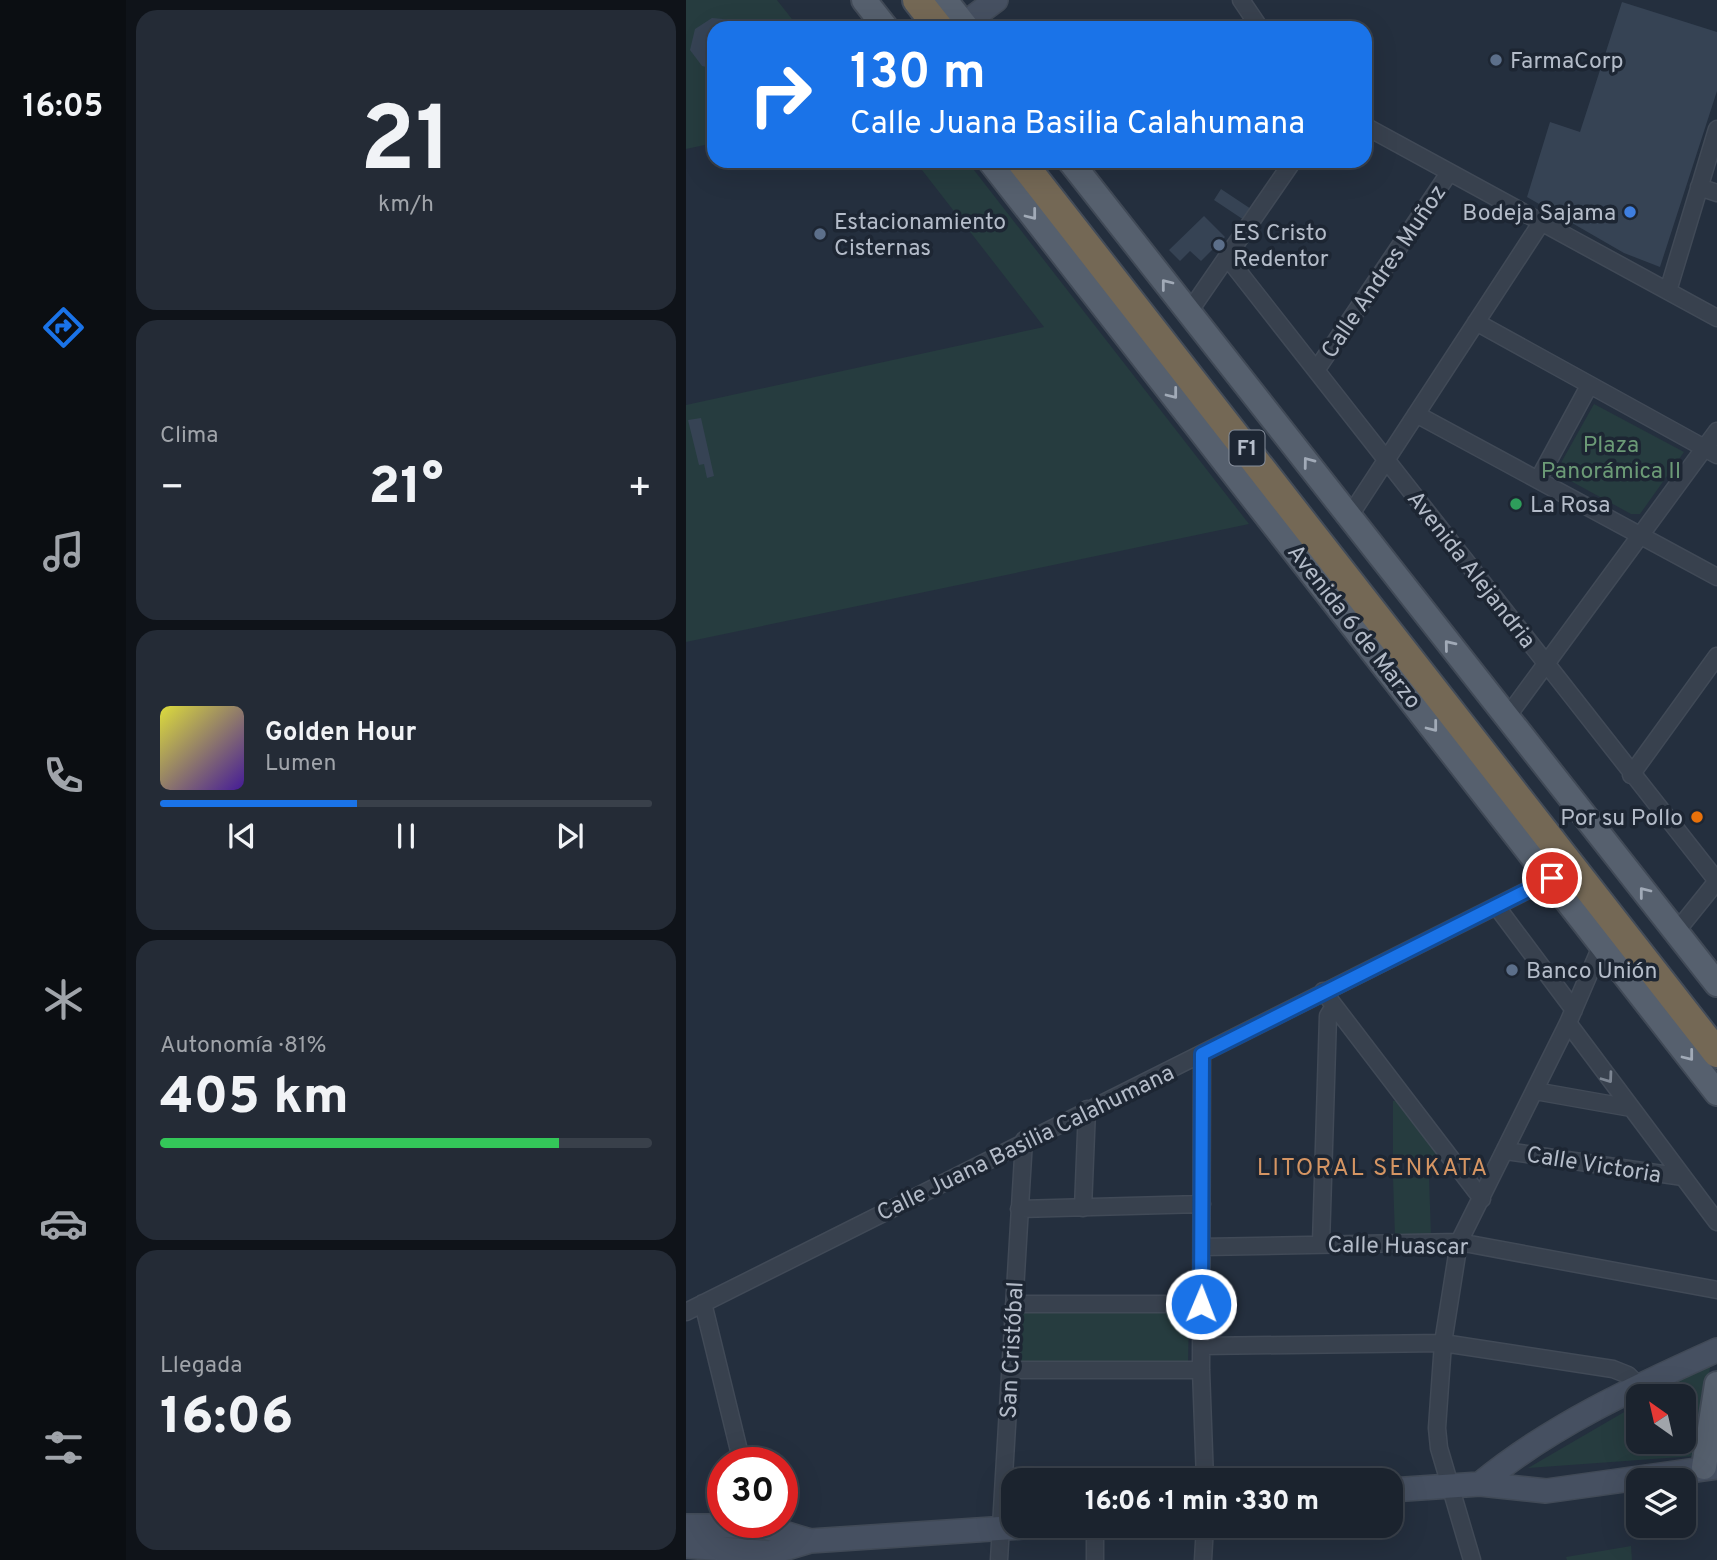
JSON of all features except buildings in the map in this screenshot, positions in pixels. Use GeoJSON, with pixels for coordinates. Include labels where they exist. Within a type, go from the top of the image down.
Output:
{"type":"FeatureCollection","features":[{"type":"Feature","properties":{"kind":"highway"},"geometry":{"type":"LineString","coordinates":[[895,0],[912,21]]}},
{"type":"Feature","properties":{"kind":"highway"},"geometry":{"type":"LineString","coordinates":[[917,0],[947,21]]}},
{"type":"Feature","properties":{"kind":"highway","name":"Avenida 6 de Marzo"},"geometry":{"type":"LineString","coordinates":[[1026,168],[1717,1053]]}},
{"type":"Feature","properties":{"kind":"highway","name":"Avenida 6 de Marzo"},"geometry":{"type":"LineString","coordinates":[[1048,168],[1717,1024]]}},
{"type":"Feature","properties":{"kind":"main road"},"geometry":{"type":"LineString","coordinates":[[864,0],[880,21]]}},
{"type":"Feature","properties":{"kind":"main road"},"geometry":{"type":"LineString","coordinates":[[946,0],[954,21]]}},
{"type":"Feature","properties":{"kind":"main road","name":"Avenida 6 de Marzo"},"geometry":{"type":"LineString","coordinates":[[995,168],[1552,878],[1717,1093]]}},
{"type":"Feature","properties":{"kind":"main road"},"geometry":{"type":"LineString","coordinates":[[1076,168],[1717,984]]}},
{"type":"Feature","properties":{"kind":"main road"},"geometry":{"type":"LineString","coordinates":[[1714,1470],[1717,1384]]}},
{"type":"Feature","properties":{"kind":"street"},"geometry":{"type":"LineString","coordinates":[[963,21],[986,0]]}},
{"type":"Feature","properties":{"kind":"street"},"geometry":{"type":"LineString","coordinates":[[965,21],[996,0]]}},
{"type":"Feature","properties":{"kind":"street"},"geometry":{"type":"LineString","coordinates":[[1241,0],[1254,21]]}},
{"type":"Feature","properties":{"kind":"street"},"geometry":{"type":"LineString","coordinates":[[1668,291],[1717,129]]}},
{"type":"Feature","properties":{"kind":"street"},"geometry":{"type":"LineString","coordinates":[[1372,130],[1717,318]]}},
{"type":"Feature","properties":{"kind":"street"},"geometry":{"type":"LineString","coordinates":[[1189,312],[1288,168]]}},
{"type":"Feature","properties":{"kind":"street","name":"Calle Andres Muñoz"},"geometry":{"type":"LineString","coordinates":[[1317,369],[1449,173]]}},
{"type":"Feature","properties":{"kind":"street"},"geometry":{"type":"LineString","coordinates":[[1699,187],[1717,193]]}},
{"type":"Feature","properties":{"kind":"street"},"geometry":{"type":"LineString","coordinates":[[1349,517],[1541,223]]}},
{"type":"Feature","properties":{"kind":"street","name":"Avenida Alejandria"},"geometry":{"type":"LineString","coordinates":[[1227,257],[1631,775],[1717,881]]}},
{"type":"Feature","properties":{"kind":"street"},"geometry":{"type":"LineString","coordinates":[[1476,322],[1711,451]]}},
{"type":"Feature","properties":{"kind":"street"},"geometry":{"type":"LineString","coordinates":[[1538,480],[1589,386]]}},
{"type":"Feature","properties":{"kind":"street"},"geometry":{"type":"LineString","coordinates":[[1416,414],[1717,577]]}},
{"type":"Feature","properties":{"kind":"street"},"geometry":{"type":"LineString","coordinates":[[1507,717],[1643,535],[1711,451],[1717,431]]}},
{"type":"Feature","properties":{"kind":"street"},"geometry":{"type":"LineString","coordinates":[[1631,775],[1717,656]]}},
{"type":"Feature","properties":{"kind":"street","name":"Calle Juana Basilia Calahumana"},"geometry":{"type":"LineString","coordinates":[[686,1312],[1024,1140],[1202,1054],[1323,991],[1497,908],[1552,878]]}},
{"type":"Feature","properties":{"kind":"street"},"geometry":{"type":"LineString","coordinates":[[1676,932],[1717,881]]}},
{"type":"Feature","properties":{"kind":"street"},"geometry":{"type":"LineString","coordinates":[[1497,908],[1631,1108],[1717,1222]]}},
{"type":"Feature","properties":{"kind":"street"},"geometry":{"type":"LineString","coordinates":[[1472,1560],[1439,1448],[1437,1428],[1443,1343],[1459,1242],[1571,1016],[1602,944]]}},
{"type":"Feature","properties":{"kind":"street"},"geometry":{"type":"LineString","coordinates":[[1323,991],[1482,1199]]}},
{"type":"Feature","properties":{"kind":"street"},"geometry":{"type":"LineString","coordinates":[[1321,1244],[1328,1016],[1334,1006]]}},
{"type":"Feature","properties":{"kind":"street"},"geometry":{"type":"LineString","coordinates":[[1202,1054],[1201,1370],[1205,1468]]}},
{"type":"Feature","properties":{"kind":"street"},"geometry":{"type":"LineString","coordinates":[[1535,1091],[1631,1108]]}},
{"type":"Feature","properties":{"kind":"street"},"geometry":{"type":"LineString","coordinates":[[1083,1208],[1087,1109]]}},
{"type":"Feature","properties":{"kind":"street","name":"San Cristóbal"},"geometry":{"type":"LineString","coordinates":[[999,1560],[1024,1140]]}},
{"type":"Feature","properties":{"kind":"street","name":"Calle Victoria"},"geometry":{"type":"LineString","coordinates":[[1506,1151],[1683,1177]]}},
{"type":"Feature","properties":{"kind":"street"},"geometry":{"type":"LineString","coordinates":[[1019,1209],[1202,1203]]}},
{"type":"Feature","properties":{"kind":"street","name":"Calle Huascar"},"geometry":{"type":"LineString","coordinates":[[1202,1247],[1459,1242],[1717,1290]]}},
{"type":"Feature","properties":{"kind":"street"},"geometry":{"type":"LineString","coordinates":[[703,1303],[738,1447]]}},
{"type":"Feature","properties":{"kind":"street"},"geometry":{"type":"LineString","coordinates":[[1014,1304],[1201,1304]]}},
{"type":"Feature","properties":{"kind":"street"},"geometry":{"type":"LineString","coordinates":[[1201,1346],[1443,1343],[1613,1369],[1628,1375],[1637,1384]]}},
{"type":"Feature","properties":{"kind":"street"},"geometry":{"type":"LineString","coordinates":[[1640,1384],[1717,1350]]}},
{"type":"Feature","properties":{"kind":"street"},"geometry":{"type":"LineString","coordinates":[[1010,1370],[1201,1370]]}},
{"type":"Feature","properties":{"kind":"street"},"geometry":{"type":"LineString","coordinates":[[1480,1484],[1546,1437],[1626,1392]]}},
{"type":"Feature","properties":{"kind":"street"},"geometry":{"type":"LineString","coordinates":[[1403,1489],[1480,1484],[1546,1491],[1714,1470]]}},
{"type":"Feature","properties":{"kind":"street"},"geometry":{"type":"LineString","coordinates":[[686,1526],[707,1525]]}},
{"type":"Feature","properties":{"kind":"street"},"geometry":{"type":"LineString","coordinates":[[686,1546],[770,1556],[810,1541],[1000,1530]]}},
{"type":"Feature","properties":{"kind":"street"},"geometry":{"type":"LineString","coordinates":[[798,1537],[810,1541]]}},
{"type":"Feature","properties":{"kind":"street"},"geometry":{"type":"LineString","coordinates":[[764,1538],[770,1556]]}},
{"type":"Feature","properties":{"kind":"street"},"geometry":{"type":"LineString","coordinates":[[1094,1560],[1095,1538]]}},
{"type":"Feature","properties":{"kind":"street"},"geometry":{"type":"LineString","coordinates":[[1203,1560],[1204,1538]]}},
{"type":"Feature","properties":{"kind":"green space"},"geometry":{"type":"Polygon","coordinates":[[[686,0],[777,0],[794,21],[707,21],[707,144],[686,149],[686,0]]]}},
{"type":"Feature","properties":{"kind":"green space"},"geometry":{"type":"Polygon","coordinates":[[[920,168],[972,168],[1249,524],[686,642],[686,405],[1044,327],[920,168]]]}},
{"type":"Feature","properties":{"kind":"green space","name":"Plaza Panorámica II"},"geometry":{"type":"Polygon","coordinates":[[[1594,404],[1684,452],[1640,514],[1631,514],[1558,474],[1557,470],[1594,404]]]}},
{"type":"Feature","properties":{"kind":"green space"},"geometry":{"type":"Polygon","coordinates":[[[1405,1099],[1445,1153],[1441,1159],[1393,1161],[1393,1101],[1405,1099]]]}},
{"type":"Feature","properties":{"kind":"green space"},"geometry":{"type":"Polygon","coordinates":[[[1429,1177],[1431,1236],[1395,1237],[1393,1178],[1429,1177]]]}},
{"type":"Feature","properties":{"kind":"green space"},"geometry":{"type":"Polygon","coordinates":[[[1021,1310],[1189,1313],[1188,1364],[1020,1361],[1021,1310]]]}},
{"type":"Feature","properties":{"kind":"green space"},"geometry":{"type":"Polygon","coordinates":[[[1711,1362],[1696,1450],[1696,1384],[1673,1384],[1711,1362]]]}},
{"type":"Feature","properties":{"kind":"green space"},"geometry":{"type":"Polygon","coordinates":[[[1626,1411],[1626,1454],[1695,1454],[1695,1456],[1528,1468],[1626,1411]]]}},
{"type":"Feature","properties":{"kind":"green space"},"geometry":{"type":"Polygon","coordinates":[[[1631,1546],[1632,1560],[1567,1560],[1566,1557],[1631,1546]]]}},
{"type":"Feature","properties":{"kind":"place","name":"FarmaCorp"},"geometry":{"type":"Point","coordinates":[1496,60]}},
{"type":"Feature","properties":{"kind":"place","name":"Bodeja Sajama"},"geometry":{"type":"Point","coordinates":[1630,212]}},
{"type":"Feature","properties":{"kind":"place","name":"Estacionamiento Cisternas"},"geometry":{"type":"Point","coordinates":[820,234]}},
{"type":"Feature","properties":{"kind":"place","name":"ES Cristo Redentor"},"geometry":{"type":"Point","coordinates":[1219,245]}},
{"type":"Feature","properties":{"kind":"place","name":"La Rosa"},"geometry":{"type":"Point","coordinates":[1516,504]}},
{"type":"Feature","properties":{"kind":"place","name":"Por su Pollo"},"geometry":{"type":"Point","coordinates":[1697,817]}},
{"type":"Feature","properties":{"kind":"place","name":"Banco Unión"},"geometry":{"type":"Point","coordinates":[1512,970]}},
{"type":"Feature","properties":{"kind":"district","name":"LITORAL SENKATA"},"geometry":{"type":"Point","coordinates":[1373,1167]}},
{"type":"Feature","properties":{"kind":"route"},"geometry":{"type":"LineString","coordinates":[[1201,1304],[1202,1054],[1552,878]]}}]}
